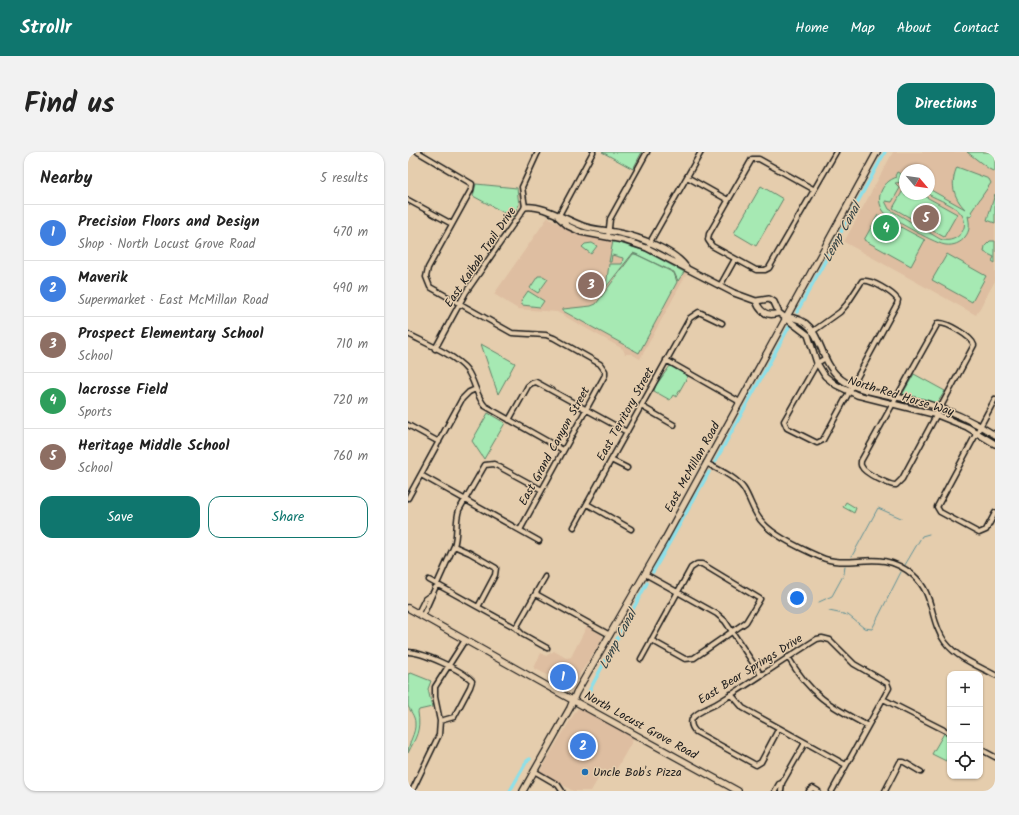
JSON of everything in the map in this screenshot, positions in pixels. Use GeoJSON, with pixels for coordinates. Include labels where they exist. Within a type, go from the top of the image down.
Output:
{"type":"FeatureCollection","features":[{"type":"Feature","properties":{"kind":"main road","name":"East McMillan Road"},"geometry":{"type":"LineString","coordinates":[[523,791],[645,574],[877,152]]}},
{"type":"Feature","properties":{"kind":"main road","name":"North Locust Grove Road"},"geometry":{"type":"LineString","coordinates":[[408,608],[573,701],[738,791]]}},
{"type":"Feature","properties":{"kind":"street"},"geometry":{"type":"LineString","coordinates":[[418,152],[472,184],[471,190],[428,268],[426,281],[434,291],[459,305]]}},
{"type":"Feature","properties":{"kind":"street","name":"East Kaibab Trail Drive"},"geometry":{"type":"LineString","coordinates":[[435,349],[459,305],[525,206],[522,186],[538,152]]}},
{"type":"Feature","properties":{"kind":"street"},"geometry":{"type":"LineString","coordinates":[[558,217],[593,152]]}},
{"type":"Feature","properties":{"kind":"street"},"geometry":{"type":"LineString","coordinates":[[608,234],[610,219],[647,152]]}},
{"type":"Feature","properties":{"kind":"street"},"geometry":{"type":"LineString","coordinates":[[647,248],[701,152]]}},
{"type":"Feature","properties":{"kind":"street"},"geometry":{"type":"LineString","coordinates":[[813,189],[755,158],[750,161],[709,234],[708,240],[712,246],[735,259],[756,270],[764,270],[772,264],[813,189],[836,152]]}},
{"type":"Feature","properties":{"kind":"street"},"geometry":{"type":"LineString","coordinates":[[687,177],[728,200]]}},
{"type":"Feature","properties":{"kind":"street"},"geometry":{"type":"LineString","coordinates":[[408,206],[409,201],[452,224]]}},
{"type":"Feature","properties":{"kind":"street"},"geometry":{"type":"LineString","coordinates":[[525,206],[542,208],[558,217],[574,229],[587,234],[628,235],[650,243],[681,260],[686,267]]}},
{"type":"Feature","properties":{"kind":"street"},"geometry":{"type":"LineString","coordinates":[[608,234],[647,248],[678,266],[686,267],[720,286],[756,301],[769,299],[774,302],[779,313],[808,334],[840,312],[847,304],[860,282],[864,280],[875,284],[895,296],[898,300],[898,304],[823,440],[819,443],[814,442],[787,428],[784,424],[785,418],[817,362],[824,359]]}},
{"type":"Feature","properties":{"kind":"street"},"geometry":{"type":"LineString","coordinates":[[720,286],[735,259]]}},
{"type":"Feature","properties":{"kind":"street"},"geometry":{"type":"LineString","coordinates":[[756,301],[760,310],[766,314],[772,315],[779,313]]}},
{"type":"Feature","properties":{"kind":"street","name":"East Grand Canyon Street"},"geometry":{"type":"LineString","coordinates":[[459,305],[512,334],[546,335],[554,338],[600,364],[605,371],[605,375],[520,530]]}},
{"type":"Feature","properties":{"kind":"street","name":"East Territory Street"},"geometry":{"type":"LineString","coordinates":[[574,527],[690,318],[696,313],[704,313],[722,323]]}},
{"type":"Feature","properties":{"kind":"street"},"geometry":{"type":"LineString","coordinates":[[786,317],[802,320],[814,331]]}},
{"type":"Feature","properties":{"kind":"street"},"geometry":{"type":"LineString","coordinates":[[938,323],[946,324],[970,338],[974,342],[973,348],[941,408],[902,479],[896,485],[890,485],[864,470],[861,466],[862,461],[938,323]]}},
{"type":"Feature","properties":{"kind":"street","name":"North Red Horse Way"},"geometry":{"type":"LineString","coordinates":[[814,331],[824,359],[834,374],[853,386],[941,408],[980,426],[995,435]]}},
{"type":"Feature","properties":{"kind":"street"},"geometry":{"type":"LineString","coordinates":[[408,334],[464,367],[470,376],[479,399],[486,406],[508,420],[563,450]]}},
{"type":"Feature","properties":{"kind":"street","name":"North Red Horse Way"},"geometry":{"type":"LineString","coordinates":[[808,334],[817,362],[828,378],[849,392],[865,398],[893,403],[937,415],[977,432],[995,444]]}},
{"type":"Feature","properties":{"kind":"street"},"geometry":{"type":"LineString","coordinates":[[666,360],[740,402]]}},
{"type":"Feature","properties":{"kind":"street"},"geometry":{"type":"LineString","coordinates":[[508,420],[528,386],[532,383],[538,383],[626,432]]}},
{"type":"Feature","properties":{"kind":"street"},"geometry":{"type":"LineString","coordinates":[[408,498],[464,396],[476,390]]}},
{"type":"Feature","properties":{"kind":"street"},"geometry":{"type":"LineString","coordinates":[[995,399],[938,503],[938,510],[972,530],[981,533],[986,530],[995,513]]}},
{"type":"Feature","properties":{"kind":"street"},"geometry":{"type":"LineString","coordinates":[[641,406],[674,425]]}},
{"type":"Feature","properties":{"kind":"street"},"geometry":{"type":"LineString","coordinates":[[408,425],[439,442]]}},
{"type":"Feature","properties":{"kind":"street"},"geometry":{"type":"LineString","coordinates":[[611,460],[627,468]]}},
{"type":"Feature","properties":{"kind":"street"},"geometry":{"type":"LineString","coordinates":[[420,614],[430,602],[432,594],[454,546],[456,540],[456,517],[483,467],[487,463],[494,464],[542,490]]}},
{"type":"Feature","properties":{"kind":"street"},"geometry":{"type":"LineString","coordinates":[[706,463],[741,486],[758,518],[768,529],[814,554],[832,561],[880,559],[896,564],[906,570],[918,580],[926,591],[938,628],[945,642],[958,654],[995,676]]}},
{"type":"Feature","properties":{"kind":"street"},"geometry":{"type":"LineString","coordinates":[[421,475],[539,541]]}},
{"type":"Feature","properties":{"kind":"street"},"geometry":{"type":"LineString","coordinates":[[587,504],[631,529]]}},
{"type":"Feature","properties":{"kind":"street"},"geometry":{"type":"LineString","coordinates":[[454,546],[470,552],[496,568],[495,575],[478,607]]}},
{"type":"Feature","properties":{"kind":"street"},"geometry":{"type":"LineString","coordinates":[[641,659],[692,568],[697,564],[702,564],[760,599],[750,618],[732,632],[690,659],[685,659],[652,640]]}},
{"type":"Feature","properties":{"kind":"street"},"geometry":{"type":"LineString","coordinates":[[645,574],[717,614],[725,621],[761,675]]}},
{"type":"Feature","properties":{"kind":"street"},"geometry":{"type":"LineString","coordinates":[[516,628],[545,577]]}},
{"type":"Feature","properties":{"kind":"street"},"geometry":{"type":"LineString","coordinates":[[429,580],[516,628],[522,634],[547,648]]}},
{"type":"Feature","properties":{"kind":"street"},"geometry":{"type":"LineString","coordinates":[[536,594],[610,635]]}},
{"type":"Feature","properties":{"kind":"street","name":"East Bear Springs Drive"},"geometry":{"type":"LineString","coordinates":[[779,728],[758,764],[754,764],[696,732],[691,724],[693,717],[697,714],[817,639],[825,638],[830,640],[854,664],[889,685],[883,699]]}},
{"type":"Feature","properties":{"kind":"street"},"geometry":{"type":"LineString","coordinates":[[412,791],[440,731],[440,721],[434,692],[435,687],[465,640]]}},
{"type":"Feature","properties":{"kind":"street"},"geometry":{"type":"LineString","coordinates":[[408,652],[424,654],[472,681],[471,686],[454,718],[440,721]]}},
{"type":"Feature","properties":{"kind":"street"},"geometry":{"type":"LineString","coordinates":[[788,657],[800,678],[811,690],[827,703],[868,726]]}},
{"type":"Feature","properties":{"kind":"street"},"geometry":{"type":"LineString","coordinates":[[731,694],[743,708],[846,765]]}},
{"type":"Feature","properties":{"kind":"street"},"geometry":{"type":"LineString","coordinates":[[832,791],[883,699],[947,731]]}},
{"type":"Feature","properties":{"kind":"street"},"geometry":{"type":"LineString","coordinates":[[775,791],[778,784],[782,783],[805,743]]}},
{"type":"Feature","properties":{"kind":"street"},"geometry":{"type":"LineString","coordinates":[[983,751],[995,757]]}},
{"type":"Feature","properties":{"kind":"street"},"geometry":{"type":"LineString","coordinates":[[885,791],[900,762],[904,762],[921,772]]}},
{"type":"Feature","properties":{"kind":"street"},"geometry":{"type":"LineString","coordinates":[[534,771],[558,784],[562,791]]}},
{"type":"Feature","properties":{"kind":"street"},"geometry":{"type":"LineString","coordinates":[[781,791],[783,787],[782,783]]}},
{"type":"Feature","properties":{"kind":"street"},"geometry":{"type":"LineString","coordinates":[[809,791],[813,788],[818,791]]}},
{"type":"Feature","properties":{"kind":"shaded area"},"geometry":{"type":"Polygon","coordinates":[[[893,152],[995,152],[995,281],[976,315],[844,242],[893,152]]]}},
{"type":"Feature","properties":{"kind":"shaded area"},"geometry":{"type":"Polygon","coordinates":[[[548,217],[574,233],[635,247],[687,273],[640,359],[631,354],[625,354],[623,349],[557,312],[518,309],[494,294],[548,217]]]}},
{"type":"Feature","properties":{"kind":"shaded area"},"geometry":{"type":"Polygon","coordinates":[[[587,626],[601,634],[603,638],[571,688],[534,668],[541,653],[546,656],[554,651],[566,658],[571,657],[587,626]]]}},
{"type":"Feature","properties":{"kind":"shaded area"},"geometry":{"type":"Polygon","coordinates":[[[577,709],[582,709],[634,738],[612,777],[602,772],[591,791],[573,791],[540,771],[577,709]]]}},
{"type":"Feature","properties":{"kind":"green space"},"geometry":{"type":"Polygon","coordinates":[[[602,152],[642,152],[633,169],[602,152]]]}},
{"type":"Feature","properties":{"kind":"green space"},"geometry":{"type":"Polygon","coordinates":[[[967,152],[995,152],[995,172],[989,169],[967,152]]]}},
{"type":"Feature","properties":{"kind":"green space"},"geometry":{"type":"Polygon","coordinates":[[[957,167],[989,179],[991,183],[971,212],[973,213],[970,217],[968,216],[969,230],[967,235],[959,242],[949,245],[934,241],[897,221],[886,214],[882,209],[880,198],[883,187],[891,179],[897,177],[895,176],[897,172],[899,173],[899,183],[895,183],[899,187],[899,190],[892,202],[885,201],[889,209],[940,239],[951,240],[960,235],[963,231],[964,221],[962,215],[956,208],[935,198],[935,192],[965,209],[955,195],[953,184],[957,167]]]}},
{"type":"Feature","properties":{"kind":"green space"},"geometry":{"type":"Polygon","coordinates":[[[476,184],[517,188],[519,205],[512,217],[473,196],[476,184]]]}},
{"type":"Feature","properties":{"kind":"green space"},"geometry":{"type":"Polygon","coordinates":[[[761,186],[783,199],[756,246],[734,233],[761,186]]]}},
{"type":"Feature","properties":{"kind":"green space"},"geometry":{"type":"Polygon","coordinates":[[[995,194],[995,223],[987,220],[995,194]]]}},
{"type":"Feature","properties":{"kind":"green space"},"geometry":{"type":"Polygon","coordinates":[[[899,198],[899,200],[932,200],[957,214],[944,237],[893,208],[899,198]]]}},
{"type":"Feature","properties":{"kind":"green space"},"geometry":{"type":"Polygon","coordinates":[[[878,215],[925,240],[911,266],[864,240],[878,215]]]}},
{"type":"Feature","properties":{"kind":"green space"},"geometry":{"type":"Polygon","coordinates":[[[613,241],[645,251],[684,272],[678,281],[674,272],[633,253],[606,287],[609,264],[622,264],[623,258],[612,255],[611,262],[609,262],[613,241]]]}},
{"type":"Feature","properties":{"kind":"green space"},"geometry":{"type":"Polygon","coordinates":[[[990,241],[995,241],[995,263],[992,261],[994,257],[984,252],[985,246],[990,241]]]}},
{"type":"Feature","properties":{"kind":"green space"},"geometry":{"type":"Polygon","coordinates":[[[592,243],[597,246],[591,254],[582,247],[585,244],[592,243]]]}},
{"type":"Feature","properties":{"kind":"green space"},"geometry":{"type":"Polygon","coordinates":[[[633,254],[636,254],[674,273],[677,282],[639,353],[563,311],[563,309],[591,306],[596,304],[633,254]]]}},
{"type":"Feature","properties":{"kind":"green space"},"geometry":{"type":"Polygon","coordinates":[[[947,254],[986,276],[972,302],[932,280],[947,254]]]}},
{"type":"Feature","properties":{"kind":"green space"},"geometry":{"type":"Polygon","coordinates":[[[538,276],[543,276],[548,279],[538,293],[530,288],[538,276]]]}},
{"type":"Feature","properties":{"kind":"green space"},"geometry":{"type":"Polygon","coordinates":[[[528,291],[544,301],[540,307],[522,305],[521,301],[528,291]]]}},
{"type":"Feature","properties":{"kind":"green space"},"geometry":{"type":"Polygon","coordinates":[[[481,344],[515,363],[498,394],[481,344]]]}},
{"type":"Feature","properties":{"kind":"green space"},"geometry":{"type":"Polygon","coordinates":[[[670,366],[688,376],[676,397],[673,395],[670,400],[654,391],[656,385],[670,366]]]}},
{"type":"Feature","properties":{"kind":"green space"},"geometry":{"type":"Polygon","coordinates":[[[914,374],[945,391],[936,405],[904,397],[903,393],[914,374]]]}},
{"type":"Feature","properties":{"kind":"green space"},"geometry":{"type":"Polygon","coordinates":[[[488,413],[505,423],[484,459],[472,441],[488,413]]]}},
{"type":"Feature","properties":{"kind":"green space"},"geometry":{"type":"Polygon","coordinates":[[[846,502],[856,508],[854,513],[843,507],[846,502]]]}},
{"type":"Feature","properties":{"kind":"green space"},"geometry":{"type":"Polygon","coordinates":[[[411,673],[431,681],[428,689],[432,707],[419,710],[417,734],[408,753],[415,727],[415,720],[408,706],[408,674],[411,673]]]}},
{"type":"Feature","properties":{"kind":"green space"},"geometry":{"type":"Polygon","coordinates":[[[947,728],[946,761],[932,754],[947,728]]]}},
{"type":"Feature","properties":{"kind":"waterway","name":"Lemp Canal"},"geometry":{"type":"LineString","coordinates":[[797,312],[885,152]]}},
{"type":"Feature","properties":{"kind":"waterway","name":"Lemp Canal"},"geometry":{"type":"LineString","coordinates":[[715,462],[789,327]]}},
{"type":"Feature","properties":{"kind":"waterway","name":"Lemp Canal"},"geometry":{"type":"LineString","coordinates":[[653,572],[709,472]]}},
{"type":"Feature","properties":{"kind":"waterway"},"geometry":{"type":"LineString","coordinates":[[852,556],[878,508],[901,518]]}},
{"type":"Feature","properties":{"kind":"waterway"},"geometry":{"type":"LineString","coordinates":[[905,565],[922,536],[929,534]]}},
{"type":"Feature","properties":{"kind":"waterway"},"geometry":{"type":"LineString","coordinates":[[819,602],[832,596],[844,574],[845,566]]}},
{"type":"Feature","properties":{"kind":"waterway"},"geometry":{"type":"LineString","coordinates":[[829,611],[848,615],[864,628],[872,629],[901,572]]}},
{"type":"Feature","properties":{"kind":"waterway","name":"Lemp Canal"},"geometry":{"type":"LineString","coordinates":[[587,695],[647,583]]}},
{"type":"Feature","properties":{"kind":"waterway"},"geometry":{"type":"LineString","coordinates":[[510,791],[527,761],[530,759]]}},
{"type":"Feature","properties":{"kind":"place","name":"Heritage Middle School"},"geometry":{"type":"Point","coordinates":[926,218]}},
{"type":"Feature","properties":{"kind":"place","name":"lacrosse Field"},"geometry":{"type":"Point","coordinates":[886,228]}},
{"type":"Feature","properties":{"kind":"place","name":"Prospect Elementary School"},"geometry":{"type":"Point","coordinates":[591,285]}},
{"type":"Feature","properties":{"kind":"place","name":"Precision Floors and Design"},"geometry":{"type":"Point","coordinates":[563,677]}},
{"type":"Feature","properties":{"kind":"place","name":"Maverik"},"geometry":{"type":"Point","coordinates":[583,746]}},
{"type":"Feature","properties":{"kind":"place","name":"Uncle Bob's Pizza"},"geometry":{"type":"Point","coordinates":[585,772]}}]}
